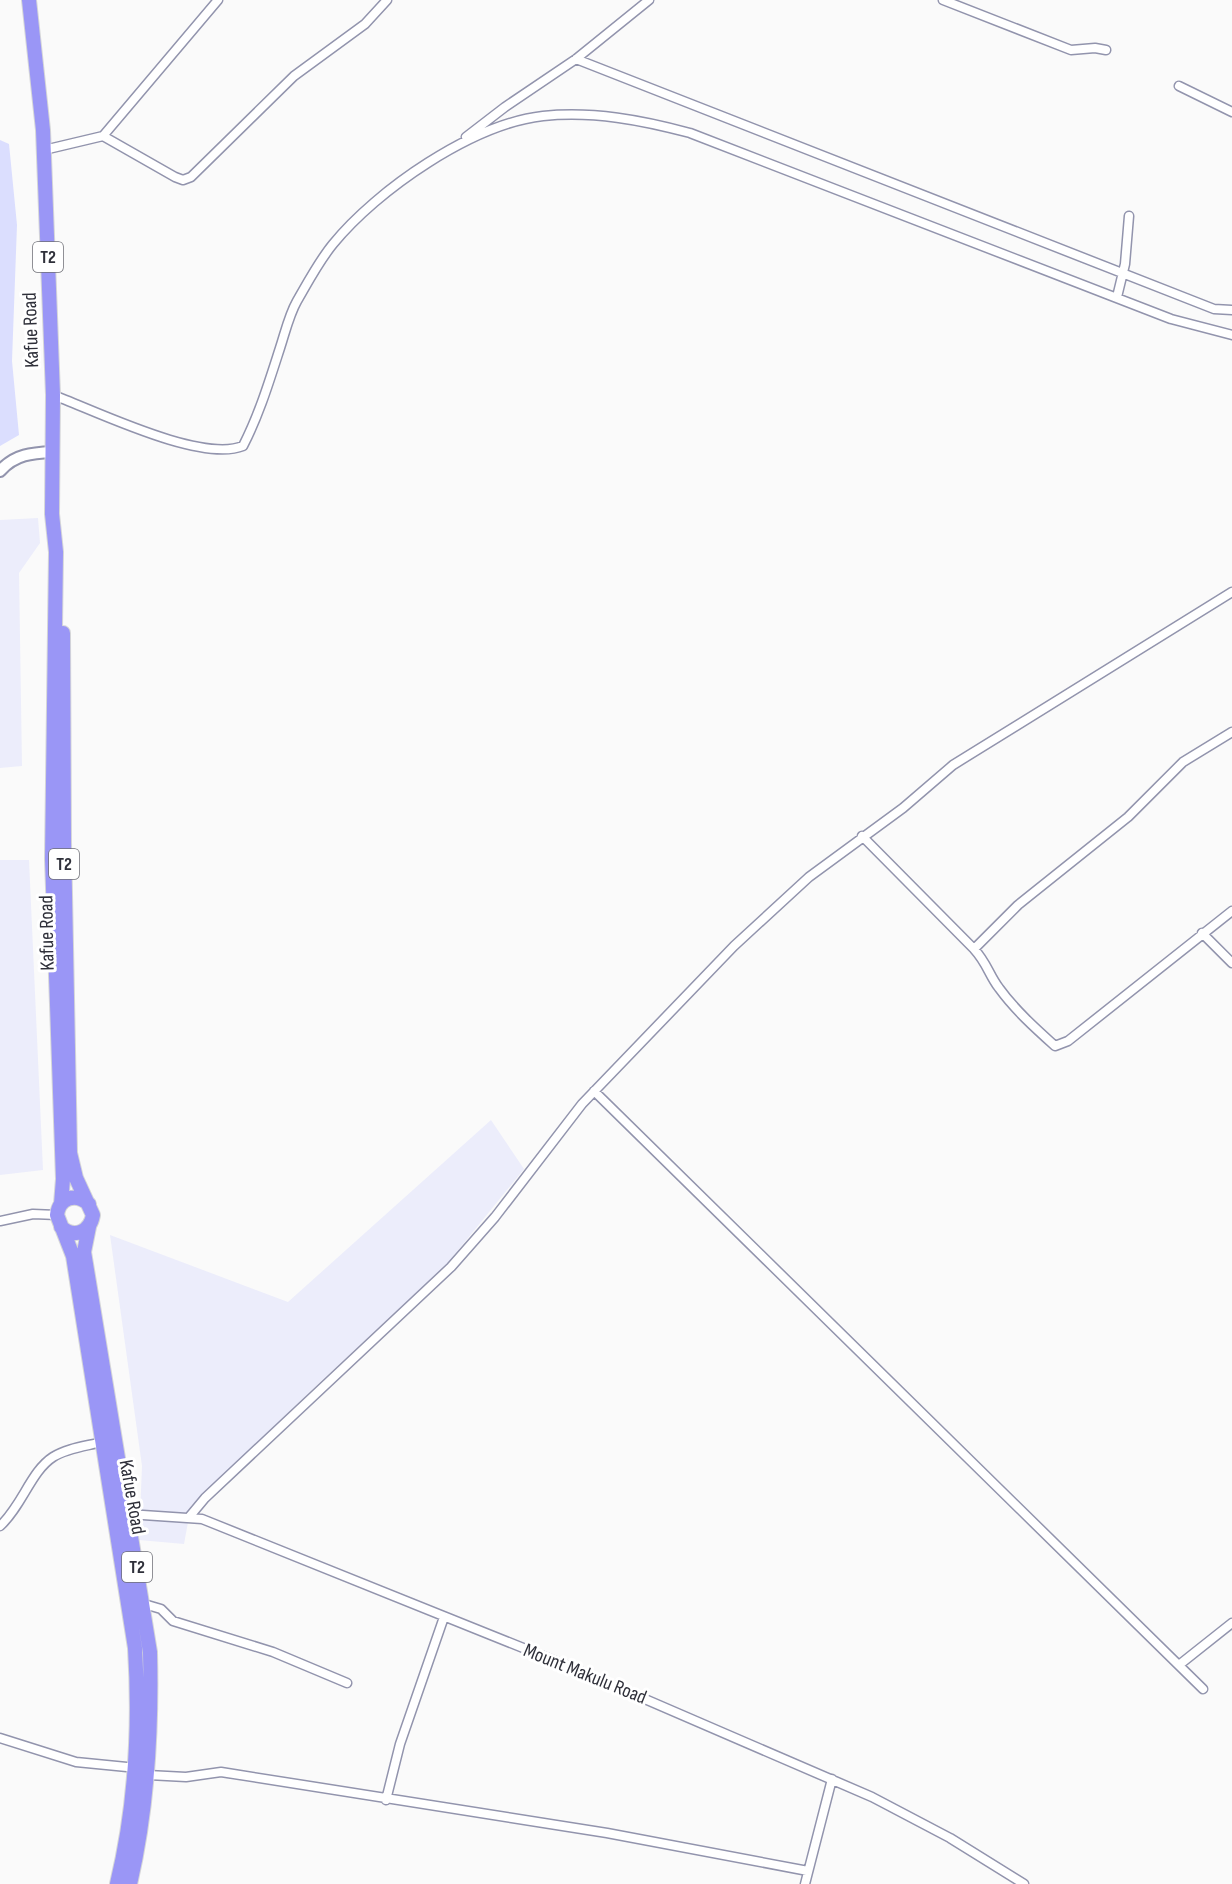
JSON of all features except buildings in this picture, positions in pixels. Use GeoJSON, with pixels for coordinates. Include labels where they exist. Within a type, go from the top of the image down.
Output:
{"type":"FeatureCollection","features":[{"type":"Feature","properties":{"kind":"highway","name":"Kafue Road"},"geometry":{"type":"LineString","coordinates":[[29,0],[36,46],[44,150],[53,394],[52,514],[56,552],[52,859],[63,1179],[59,1215],[73,1257],[135,1648],[144,1813],[130,1884]]}},
{"type":"Feature","properties":{"kind":"highway","name":"Kafue Road"},"geometry":{"type":"LineString","coordinates":[[56,552],[62,561],[70,1153],[76,1178],[89,1204]]}},
{"type":"Feature","properties":{"kind":"highway"},"geometry":{"type":"LineString","coordinates":[[71,1197],[84,1200],[89,1204],[93,1215],[89,1227],[75,1233],[59,1215],[71,1197]]}},
{"type":"Feature","properties":{"kind":"highway","name":"Kafue Road"},"geometry":{"type":"LineString","coordinates":[[89,1227],[84,1252],[144,1604],[150,1652],[151,1712],[142,1772],[117,1884]]}},
{"type":"Feature","properties":{"kind":"street"},"geometry":{"type":"LineString","coordinates":[[44,150],[103,136],[218,0]]}},
{"type":"Feature","properties":{"kind":"street"},"geometry":{"type":"LineString","coordinates":[[103,136],[175,177],[183,180],[191,177],[294,76],[365,24],[387,0]]}},
{"type":"Feature","properties":{"kind":"street"},"geometry":{"type":"LineString","coordinates":[[943,0],[1071,51],[1095,48],[1106,50]]}},
{"type":"Feature","properties":{"kind":"street"},"geometry":{"type":"LineString","coordinates":[[53,394],[166,438],[221,450],[243,446],[257,416],[295,304],[332,245],[374,204],[459,143],[505,106],[576,59],[645,2]]}},
{"type":"Feature","properties":{"kind":"street"},"geometry":{"type":"LineString","coordinates":[[576,59],[1214,309],[1232,310]]}},
{"type":"Feature","properties":{"kind":"street"},"geometry":{"type":"LineString","coordinates":[[1179,86],[1232,112]]}},
{"type":"Feature","properties":{"kind":"street"},"geometry":{"type":"LineString","coordinates":[[505,106],[504,119],[516,122]]}},
{"type":"Feature","properties":{"kind":"street"},"geometry":{"type":"LineString","coordinates":[[459,143],[516,122],[542,116],[612,116],[681,131],[1171,319],[1232,335]]}},
{"type":"Feature","properties":{"kind":"street"},"geometry":{"type":"LineString","coordinates":[[1117,297],[1123,273],[1129,216]]}},
{"type":"Feature","properties":{"kind":"street"},"geometry":{"type":"LineString","coordinates":[[0,471],[14,459],[27,454],[53,452]]}},
{"type":"Feature","properties":{"kind":"street"},"geometry":{"type":"LineString","coordinates":[[190,1516],[205,1497],[451,1267],[495,1216],[564,1125],[594,1091],[755,925],[809,877],[903,808],[952,765],[1232,592]]}},
{"type":"Feature","properties":{"kind":"street"},"geometry":{"type":"LineString","coordinates":[[974,949],[1018,905],[1128,817],[1183,762],[1232,732]]}},
{"type":"Feature","properties":{"kind":"street"},"geometry":{"type":"LineString","coordinates":[[862,836],[974,949],[985,961],[994,982],[1006,999],[1055,1046],[1068,1041],[1232,911]]}},
{"type":"Feature","properties":{"kind":"street"},"geometry":{"type":"LineString","coordinates":[[1202,933],[1232,963]]}},
{"type":"Feature","properties":{"kind":"street"},"geometry":{"type":"LineString","coordinates":[[594,1091],[1203,1689]]}},
{"type":"Feature","properties":{"kind":"street"},"geometry":{"type":"LineString","coordinates":[[0,1221],[16,1215],[59,1215]]}},
{"type":"Feature","properties":{"kind":"street"},"geometry":{"type":"LineString","coordinates":[[0,1526],[21,1503],[36,1475],[48,1461],[66,1451],[102,1442]]}},
{"type":"Feature","properties":{"kind":"street","name":"Mount Makulu Road"},"geometry":{"type":"LineString","coordinates":[[128,1514],[190,1516],[287,1551],[573,1668],[832,1779],[950,1838],[1024,1884]]}},
{"type":"Feature","properties":{"kind":"street"},"geometry":{"type":"LineString","coordinates":[[144,1604],[161,1609],[173,1622],[273,1652],[347,1683]]}},
{"type":"Feature","properties":{"kind":"street"},"geometry":{"type":"LineString","coordinates":[[386,1800],[400,1744],[444,1617]]}},
{"type":"Feature","properties":{"kind":"street"},"geometry":{"type":"LineString","coordinates":[[1179,1665],[1232,1623]]}},
{"type":"Feature","properties":{"kind":"street"},"geometry":{"type":"LineString","coordinates":[[0,1738],[76,1762],[186,1777],[221,1772],[386,1800],[585,1829],[808,1871]]}},
{"type":"Feature","properties":{"kind":"street"},"geometry":{"type":"LineString","coordinates":[[816,1884],[805,1883],[832,1779]]}},
{"type":"Feature","properties":{"kind":"shaded area"},"geometry":{"type":"Polygon","coordinates":[[[0,140],[9,144],[17,225],[12,361],[19,435],[0,446],[0,140]]]}},
{"type":"Feature","properties":{"kind":"shaded area"},"geometry":{"type":"Polygon","coordinates":[[[38,518],[40,543],[19,573],[22,766],[0,768],[0,520],[38,518]]]}},
{"type":"Feature","properties":{"kind":"shaded area"},"geometry":{"type":"Polygon","coordinates":[[[0,860],[29,860],[43,1170],[0,1175],[0,860]]]}},
{"type":"Feature","properties":{"kind":"shaded area"},"geometry":{"type":"Polygon","coordinates":[[[491,1120],[524,1169],[446,1265],[191,1506],[184,1544],[139,1540],[142,1466],[110,1235],[288,1302],[491,1120]]]}}]}
